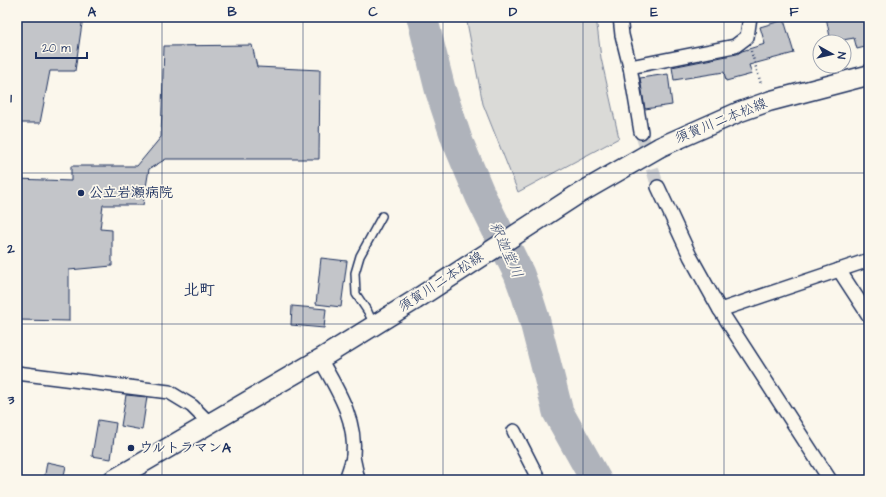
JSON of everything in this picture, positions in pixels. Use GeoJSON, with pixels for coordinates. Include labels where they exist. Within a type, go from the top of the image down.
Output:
{"type":"FeatureCollection","features":[{"type":"Feature","properties":{"kind":"main road","name":"須賀川二本松線"},"geometry":{"type":"LineString","coordinates":[[119,479],[209,423],[320,359],[415,300],[575,196],[660,147],[739,112],[770,101],[869,75]]}},
{"type":"Feature","properties":{"kind":"street"},"geometry":{"type":"LineString","coordinates":[[620,17],[622,35],[630,67],[642,132]]}},
{"type":"Feature","properties":{"kind":"street"},"geometry":{"type":"LineString","coordinates":[[630,67],[735,46],[747,37],[750,17]]}},
{"type":"Feature","properties":{"kind":"street"},"geometry":{"type":"LineString","coordinates":[[658,186],[690,256],[720,310],[830,480]]}},
{"type":"Feature","properties":{"kind":"street"},"geometry":{"type":"LineString","coordinates":[[720,310],[869,260]]}},
{"type":"Feature","properties":{"kind":"street"},"geometry":{"type":"LineString","coordinates":[[839,270],[869,316]]}},
{"type":"Feature","properties":{"kind":"street"},"geometry":{"type":"LineString","coordinates":[[320,359],[340,393],[350,421],[353,434],[353,457],[358,480]]}},
{"type":"Feature","properties":{"kind":"street"},"geometry":{"type":"LineString","coordinates":[[17,373],[168,392],[192,406],[209,423]]}},
{"type":"Feature","properties":{"kind":"street"},"geometry":{"type":"LineString","coordinates":[[514,431],[539,480]]}},
{"type":"Feature","properties":{"kind":"street"},"geometry":{"type":"LineString","coordinates":[[346,480],[353,457]]}},
{"type":"Feature","properties":{"kind":"lane"},"geometry":{"type":"LineString","coordinates":[[374,325],[368,312],[356,294],[355,273],[360,256],[382,216]]}},
{"type":"Feature","properties":{"kind":"path"},"geometry":{"type":"LineString","coordinates":[[747,37],[761,84]]}},
{"type":"Feature","properties":{"kind":"shaded area"},"geometry":{"type":"Polygon","coordinates":[[[466,17],[596,17],[601,58],[619,138],[518,192],[483,104],[466,17]]]}},
{"type":"Feature","properties":{"kind":"building"},"geometry":{"type":"Polygon","coordinates":[[[20,17],[83,17],[75,71],[50,71],[40,123],[17,123],[17,39],[19,39],[20,17]]]}},
{"type":"Feature","properties":{"kind":"building"},"geometry":{"type":"Polygon","coordinates":[[[826,17],[869,17],[869,46],[857,49],[854,38],[852,38],[852,34],[829,34],[826,17]]]}},
{"type":"Feature","properties":{"kind":"building"},"geometry":{"type":"Polygon","coordinates":[[[784,20],[794,53],[749,65],[752,74],[726,81],[724,72],[674,80],[672,67],[737,54],[765,44],[760,27],[784,20]]]}},
{"type":"Feature","properties":{"kind":"building","name":"公立岩瀬病院"},"geometry":{"type":"Polygon","coordinates":[[[252,45],[257,67],[320,70],[319,159],[166,159],[149,169],[143,205],[103,205],[100,229],[112,230],[112,266],[69,270],[69,321],[17,320],[17,179],[71,181],[71,166],[137,166],[161,137],[164,46],[252,45]]]}},
{"type":"Feature","properties":{"kind":"building"},"geometry":{"type":"Polygon","coordinates":[[[668,74],[672,105],[645,109],[640,78],[668,74]]]}},
{"type":"Feature","properties":{"kind":"building"},"geometry":{"type":"Polygon","coordinates":[[[321,258],[347,261],[341,307],[316,304],[321,258]]]}},
{"type":"Feature","properties":{"kind":"building"},"geometry":{"type":"Polygon","coordinates":[[[292,306],[326,309],[324,328],[291,325],[292,306]]]}},
{"type":"Feature","properties":{"kind":"building"},"geometry":{"type":"Polygon","coordinates":[[[126,395],[147,397],[142,430],[121,426],[126,395]]]}},
{"type":"Feature","properties":{"kind":"building"},"geometry":{"type":"Polygon","coordinates":[[[98,420],[116,423],[111,459],[92,456],[98,420]]]}},
{"type":"Feature","properties":{"kind":"building"},"geometry":{"type":"Polygon","coordinates":[[[47,462],[66,466],[63,480],[44,480],[47,462]]]}},
{"type":"Feature","properties":{"kind":"waterway","name":"釈迦堂川"},"geometry":{"type":"LineString","coordinates":[[422,17],[440,89],[457,140],[481,197],[519,274],[527,296],[558,412],[596,480]]}},
{"type":"Feature","properties":{"kind":"tunnel"},"geometry":{"type":"LineString","coordinates":[[641,132],[658,187]]}},
{"type":"Feature","properties":{"kind":"place","name":"公立岩瀬病院"},"geometry":{"type":"Point","coordinates":[81,193]}},
{"type":"Feature","properties":{"kind":"place","name":"ウルトラマンA"},"geometry":{"type":"Point","coordinates":[131,448]}},
{"type":"Feature","properties":{"kind":"district","name":"北町"},"geometry":{"type":"Point","coordinates":[199,290]}}]}
